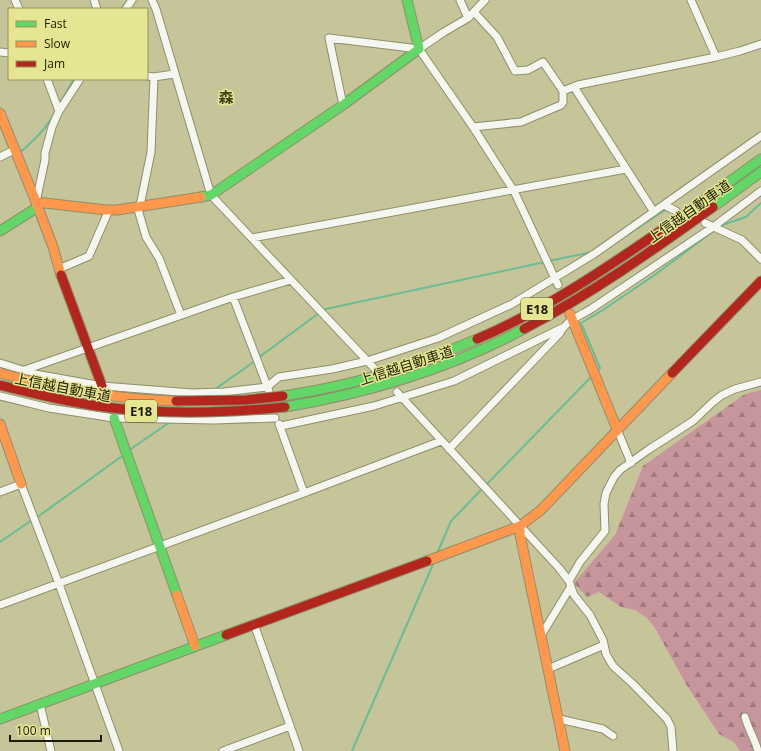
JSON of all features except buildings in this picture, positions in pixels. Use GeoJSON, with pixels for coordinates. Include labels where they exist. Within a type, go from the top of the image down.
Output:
{"type":"FeatureCollection","features":[{"type":"Feature","properties":{"kind":"main road"},"geometry":{"type":"LineString","coordinates":[[0,231],[37,205],[109,210],[125,209],[211,195],[343,105],[419,50],[407,0]]}},
{"type":"Feature","properties":{"kind":"main road"},"geometry":{"type":"LineString","coordinates":[[0,113],[53,247],[59,268],[102,386]]}},
{"type":"Feature","properties":{"kind":"main road","name":"上信越自動車道"},"geometry":{"type":"LineString","coordinates":[[0,373],[71,391],[91,394],[147,400],[220,401],[283,396],[331,388],[378,376],[445,353],[509,325],[548,303],[600,272],[761,159]]}},
{"type":"Feature","properties":{"kind":"main road","name":"上信越自動車道"},"geometry":{"type":"LineString","coordinates":[[0,385],[31,394],[87,405],[145,412],[233,412],[285,407],[350,395],[406,380],[464,358],[509,337],[553,313],[608,280],[680,231],[761,172]]}},
{"type":"Feature","properties":{"kind":"main road"},"geometry":{"type":"LineString","coordinates":[[0,719],[520,526],[540,510],[761,281]]}},
{"type":"Feature","properties":{"kind":"main road"},"geometry":{"type":"LineString","coordinates":[[571,317],[618,429]]}},
{"type":"Feature","properties":{"kind":"main road"},"geometry":{"type":"LineString","coordinates":[[114,418],[195,646]]}},
{"type":"Feature","properties":{"kind":"main road"},"geometry":{"type":"LineString","coordinates":[[0,424],[21,484]]}},
{"type":"Feature","properties":{"kind":"main road"},"geometry":{"type":"LineString","coordinates":[[520,526],[520,535],[542,634],[565,751]]}},
{"type":"Feature","properties":{"kind":"street"},"geometry":{"type":"LineString","coordinates":[[152,0],[156,9],[211,195],[374,369]]}},
{"type":"Feature","properties":{"kind":"street"},"geometry":{"type":"LineString","coordinates":[[460,0],[468,18]]}},
{"type":"Feature","properties":{"kind":"street"},"geometry":{"type":"LineString","coordinates":[[343,105],[329,38],[419,50],[468,18],[485,0]]}},
{"type":"Feature","properties":{"kind":"street"},"geometry":{"type":"LineString","coordinates":[[691,0],[716,57]]}},
{"type":"Feature","properties":{"kind":"street"},"geometry":{"type":"LineString","coordinates":[[473,127],[521,122],[561,105],[563,102],[563,91],[543,62],[528,70],[515,71],[496,37],[474,12]]}},
{"type":"Feature","properties":{"kind":"street"},"geometry":{"type":"LineString","coordinates":[[563,91],[593,82],[716,57],[761,44]]}},
{"type":"Feature","properties":{"kind":"street"},"geometry":{"type":"LineString","coordinates":[[419,50],[473,127],[514,191],[557,282]]}},
{"type":"Feature","properties":{"kind":"street"},"geometry":{"type":"LineString","coordinates":[[174,74],[150,77],[151,152],[139,206],[146,237],[159,258],[181,315]]}},
{"type":"Feature","properties":{"kind":"street"},"geometry":{"type":"LineString","coordinates":[[47,80],[59,111]]}},
{"type":"Feature","properties":{"kind":"street"},"geometry":{"type":"LineString","coordinates":[[37,205],[45,154],[52,127],[59,111],[79,80]]}},
{"type":"Feature","properties":{"kind":"street"},"geometry":{"type":"LineString","coordinates":[[574,87],[654,212]]}},
{"type":"Feature","properties":{"kind":"street"},"geometry":{"type":"LineString","coordinates":[[0,363],[22,371],[48,377],[102,386],[192,393],[224,392],[268,387],[279,377],[332,369],[367,361],[438,338],[557,282],[594,254],[761,136]]}},
{"type":"Feature","properties":{"kind":"street"},"geometry":{"type":"LineString","coordinates":[[0,156],[14,150]]}},
{"type":"Feature","properties":{"kind":"street"},"geometry":{"type":"LineString","coordinates":[[252,238],[514,191],[626,169]]}},
{"type":"Feature","properties":{"kind":"street"},"geometry":{"type":"LineString","coordinates":[[449,449],[560,333],[571,317],[597,305],[713,227],[761,191]]}},
{"type":"Feature","properties":{"kind":"street"},"geometry":{"type":"LineString","coordinates":[[664,205],[676,211]]}},
{"type":"Feature","properties":{"kind":"street"},"geometry":{"type":"LineString","coordinates":[[59,268],[89,256],[109,210]]}},
{"type":"Feature","properties":{"kind":"street"},"geometry":{"type":"LineString","coordinates":[[705,223],[742,240],[761,259]]}},
{"type":"Feature","properties":{"kind":"street"},"geometry":{"type":"LineString","coordinates":[[22,371],[233,297],[291,280]]}},
{"type":"Feature","properties":{"kind":"street"},"geometry":{"type":"LineString","coordinates":[[233,297],[268,387],[275,418],[281,426],[304,493]]}},
{"type":"Feature","properties":{"kind":"street"},"geometry":{"type":"LineString","coordinates":[[281,426],[374,406],[399,395],[454,381],[563,328]]}},
{"type":"Feature","properties":{"kind":"street"},"geometry":{"type":"LineString","coordinates":[[542,634],[570,585],[580,562],[605,531],[604,504],[606,493],[614,477],[620,470],[693,421],[722,395],[735,389],[761,382]]}},
{"type":"Feature","properties":{"kind":"street"},"geometry":{"type":"LineString","coordinates":[[399,395],[559,568],[570,585],[574,595],[590,615],[602,640],[606,654],[613,666],[668,719],[671,727],[673,751]]}},
{"type":"Feature","properties":{"kind":"street"},"geometry":{"type":"LineString","coordinates":[[0,396],[49,408],[114,418],[214,420],[275,418]]}},
{"type":"Feature","properties":{"kind":"street"},"geometry":{"type":"LineString","coordinates":[[618,429],[631,463]]}},
{"type":"Feature","properties":{"kind":"street"},"geometry":{"type":"LineString","coordinates":[[0,605],[441,441]]}},
{"type":"Feature","properties":{"kind":"street"},"geometry":{"type":"LineString","coordinates":[[0,492],[21,484],[59,584],[119,751]]}},
{"type":"Feature","properties":{"kind":"street"},"geometry":{"type":"LineString","coordinates":[[254,624],[299,751]]}},
{"type":"Feature","properties":{"kind":"street"},"geometry":{"type":"LineString","coordinates":[[548,669],[604,645]]}},
{"type":"Feature","properties":{"kind":"street"},"geometry":{"type":"LineString","coordinates":[[40,704],[51,751]]}},
{"type":"Feature","properties":{"kind":"street"},"geometry":{"type":"LineString","coordinates":[[745,717],[756,741],[758,751]]}},
{"type":"Feature","properties":{"kind":"street"},"geometry":{"type":"LineString","coordinates":[[558,719],[603,729],[613,736]]}},
{"type":"Feature","properties":{"kind":"street"},"geometry":{"type":"LineString","coordinates":[[223,751],[290,726]]}},
{"type":"Feature","properties":{"kind":"green space"},"geometry":{"type":"Polygon","coordinates":[[[761,390],[761,751],[740,751],[734,742],[719,734],[686,684],[655,628],[647,618],[635,610],[621,607],[599,592],[587,597],[574,583],[615,535],[643,466],[745,394],[761,390]]]}},
{"type":"Feature","properties":{"kind":"waterway"},"geometry":{"type":"LineString","coordinates":[[122,8],[128,0]]}},
{"type":"Feature","properties":{"kind":"waterway"},"geometry":{"type":"LineString","coordinates":[[60,103],[73,80]]}},
{"type":"Feature","properties":{"kind":"waterway"},"geometry":{"type":"LineString","coordinates":[[19,152],[33,141],[41,132],[56,110]]}},
{"type":"Feature","properties":{"kind":"waterway"},"geometry":{"type":"LineString","coordinates":[[719,227],[746,217],[761,203]]}},
{"type":"Feature","properties":{"kind":"waterway"},"geometry":{"type":"LineString","coordinates":[[606,249],[665,210],[671,212]]}},
{"type":"Feature","properties":{"kind":"waterway"},"geometry":{"type":"LineString","coordinates":[[597,372],[600,368],[581,323],[656,274],[715,230]]}},
{"type":"Feature","properties":{"kind":"waterway"},"geometry":{"type":"LineString","coordinates":[[549,261],[592,252]]}},
{"type":"Feature","properties":{"kind":"waterway"},"geometry":{"type":"LineString","coordinates":[[323,311],[326,309],[545,262]]}},
{"type":"Feature","properties":{"kind":"waterway"},"geometry":{"type":"LineString","coordinates":[[258,358],[319,313]]}},
{"type":"Feature","properties":{"kind":"waterway"},"geometry":{"type":"LineString","coordinates":[[214,390],[255,361]]}},
{"type":"Feature","properties":{"kind":"waterway"},"geometry":{"type":"LineString","coordinates":[[437,554],[451,521],[592,376]]}},
{"type":"Feature","properties":{"kind":"waterway"},"geometry":{"type":"LineString","coordinates":[[128,451],[170,422]]}},
{"type":"Feature","properties":{"kind":"waterway"},"geometry":{"type":"LineString","coordinates":[[36,518],[125,454]]}},
{"type":"Feature","properties":{"kind":"waterway"},"geometry":{"type":"LineString","coordinates":[[0,542],[32,520]]}},
{"type":"Feature","properties":{"kind":"waterway"},"geometry":{"type":"LineString","coordinates":[[352,751],[434,562]]}},
{"type":"Feature","properties":{"kind":"traffic: fast"},"geometry":{"type":"LineString","coordinates":[[201,197],[211,195],[343,105],[419,49],[407,0]]}},
{"type":"Feature","properties":{"kind":"traffic: fast"},"geometry":{"type":"LineString","coordinates":[[669,225],[761,159]]}},
{"type":"Feature","properties":{"kind":"traffic: fast"},"geometry":{"type":"LineString","coordinates":[[713,207],[761,172]]}},
{"type":"Feature","properties":{"kind":"traffic: fast"},"geometry":{"type":"LineString","coordinates":[[0,231],[38,207]]}},
{"type":"Feature","properties":{"kind":"traffic: fast"},"geometry":{"type":"LineString","coordinates":[[285,407],[347,395],[408,378],[467,356],[524,329]]}},
{"type":"Feature","properties":{"kind":"traffic: fast"},"geometry":{"type":"LineString","coordinates":[[283,396],[330,388],[376,376],[427,359],[477,339]]}},
{"type":"Feature","properties":{"kind":"traffic: fast"},"geometry":{"type":"LineString","coordinates":[[114,418],[177,595]]}},
{"type":"Feature","properties":{"kind":"traffic: fast"},"geometry":{"type":"LineString","coordinates":[[0,719],[226,635]]}},
{"type":"Feature","properties":{"kind":"traffic: slow"},"geometry":{"type":"LineString","coordinates":[[0,113],[53,247],[61,275]]}},
{"type":"Feature","properties":{"kind":"traffic: slow"},"geometry":{"type":"LineString","coordinates":[[36,202],[117,210],[201,197]]}},
{"type":"Feature","properties":{"kind":"traffic: slow"},"geometry":{"type":"LineString","coordinates":[[570,314],[617,429]]}},
{"type":"Feature","properties":{"kind":"traffic: slow"},"geometry":{"type":"LineString","coordinates":[[0,373],[44,384],[87,392],[131,398],[176,401]]}},
{"type":"Feature","properties":{"kind":"traffic: slow"},"geometry":{"type":"LineString","coordinates":[[427,561],[520,526],[541,510],[672,373]]}},
{"type":"Feature","properties":{"kind":"traffic: slow"},"geometry":{"type":"LineString","coordinates":[[0,424],[21,484]]}},
{"type":"Feature","properties":{"kind":"traffic: slow"},"geometry":{"type":"LineString","coordinates":[[520,526],[520,535],[565,751]]}},
{"type":"Feature","properties":{"kind":"traffic: slow"},"geometry":{"type":"LineString","coordinates":[[177,595],[195,646]]}},
{"type":"Feature","properties":{"kind":"traffic: jam"},"geometry":{"type":"LineString","coordinates":[[524,329],[597,287],[713,207]]}},
{"type":"Feature","properties":{"kind":"traffic: jam"},"geometry":{"type":"LineString","coordinates":[[477,339],[527,315],[576,287],[669,225]]}},
{"type":"Feature","properties":{"kind":"traffic: jam"},"geometry":{"type":"LineString","coordinates":[[61,275],[102,386]]}},
{"type":"Feature","properties":{"kind":"traffic: jam"},"geometry":{"type":"LineString","coordinates":[[672,373],[761,281]]}},
{"type":"Feature","properties":{"kind":"traffic: jam"},"geometry":{"type":"LineString","coordinates":[[0,385],[39,395],[128,410],[195,412],[240,411],[285,407]]}},
{"type":"Feature","properties":{"kind":"traffic: jam"},"geometry":{"type":"LineString","coordinates":[[176,401],[246,400],[283,396]]}},
{"type":"Feature","properties":{"kind":"traffic: jam"},"geometry":{"type":"LineString","coordinates":[[226,635],[427,561]]}},
{"type":"Feature","properties":{"kind":"district","name":"森"},"geometry":{"type":"Point","coordinates":[226,97]}}]}
